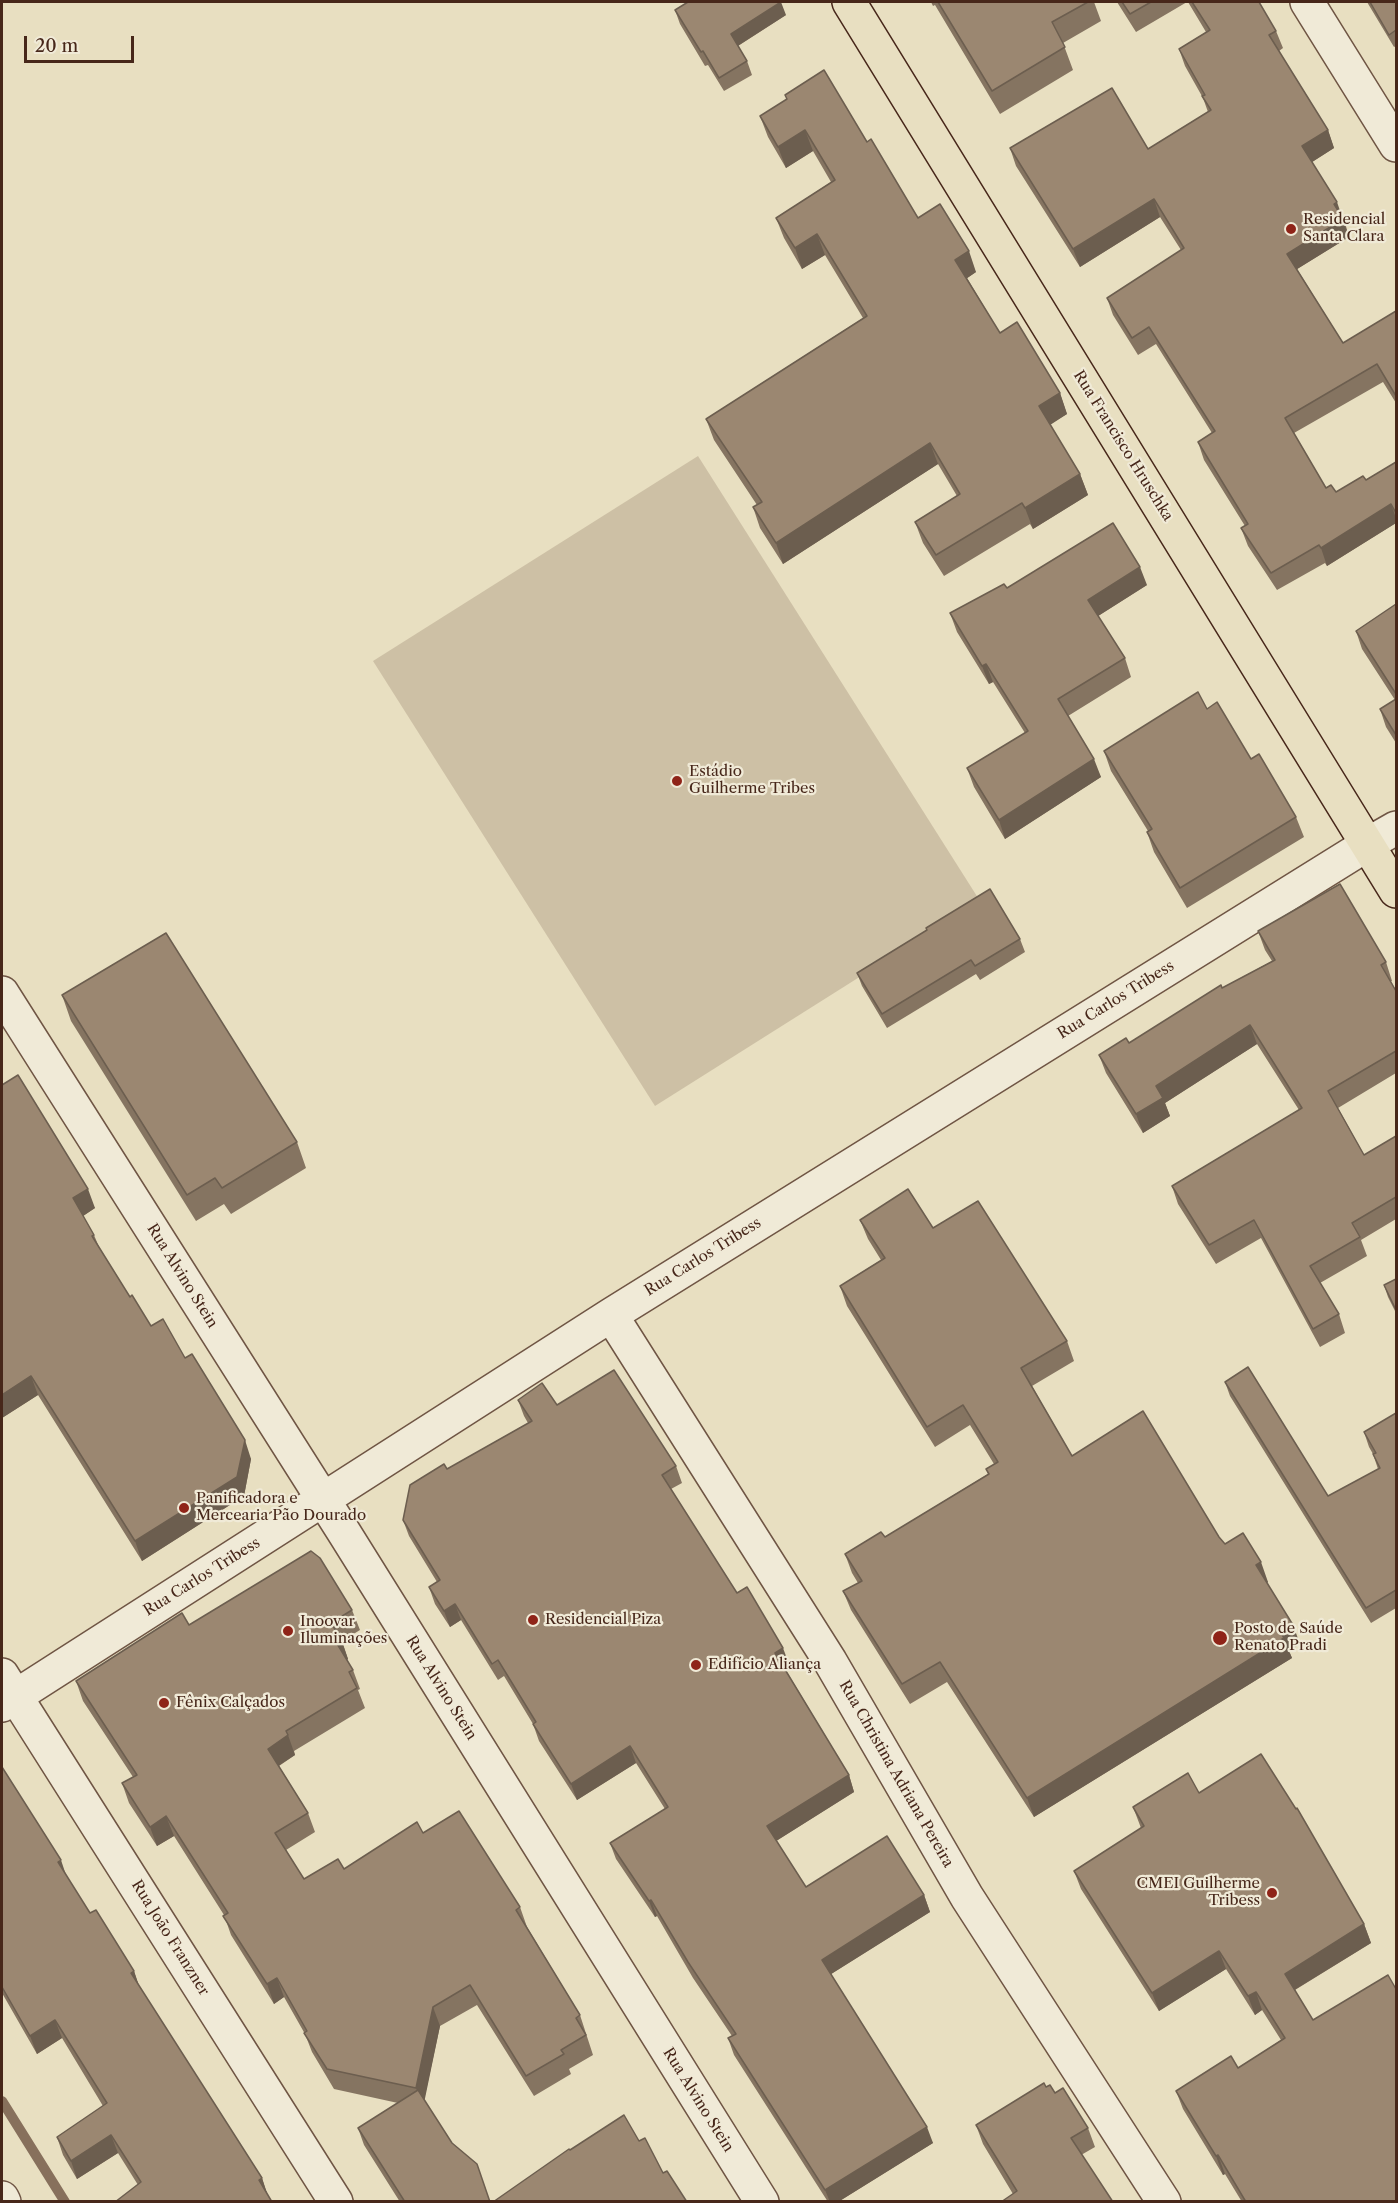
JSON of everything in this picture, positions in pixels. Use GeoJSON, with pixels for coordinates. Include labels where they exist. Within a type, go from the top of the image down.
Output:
{"type":"FeatureCollection","features":[{"type":"Feature","properties":{"kind":"main road","name":"Rua Francisco Hruschka"},"geometry":{"type":"LineString","coordinates":[[849,2],[1396,891]]}},
{"type":"Feature","properties":{"kind":"street"},"geometry":{"type":"LineString","coordinates":[[1307,2],[1396,145]]}},
{"type":"Feature","properties":{"kind":"street","name":"Rua Carlos Tribess"},"geometry":{"type":"LineString","coordinates":[[6,1692],[324,1500],[611,1315],[1396,828]]}},
{"type":"Feature","properties":{"kind":"street","name":"Rua Alvino Stein"},"geometry":{"type":"LineString","coordinates":[[2,993],[324,1500],[762,2202]]}},
{"type":"Feature","properties":{"kind":"street","name":"Rua Christina Adriana Pereira"},"geometry":{"type":"LineString","coordinates":[[611,1315],[830,1662],[967,1896],[1164,2202]]}},
{"type":"Feature","properties":{"kind":"street","name":"Rua João Franzner"},"geometry":{"type":"LineString","coordinates":[[6,1692],[336,2202]]}},
{"type":"Feature","properties":{"kind":"shaded area","name":"Estádio Guilherme Tribes"},"geometry":{"type":"Polygon","coordinates":[[[698,456],[980,901],[655,1106],[373,661],[698,456]]]}},
{"type":"Feature","properties":{"kind":"building"},"geometry":{"type":"Polygon","coordinates":[[[688,2],[781,2],[731,34],[747,61],[719,78],[675,10],[688,2]]]}},
{"type":"Feature","properties":{"kind":"building"},"geometry":{"type":"Polygon","coordinates":[[[938,2],[1088,2],[1052,22],[1065,47],[992,91],[938,2]]]}},
{"type":"Feature","properties":{"kind":"building"},"geometry":{"type":"Polygon","coordinates":[[[1122,2],[1151,2],[1130,14],[1122,2]]]}},
{"type":"Feature","properties":{"kind":"building"},"geometry":{"type":"Polygon","coordinates":[[[1192,2],[1259,2],[1276,31],[1269,35],[1328,130],[1302,146],[1337,202],[1334,204],[1343,219],[1287,254],[1343,343],[1396,311],[1396,396],[1377,364],[1285,418],[1326,488],[1331,485],[1336,492],[1363,476],[1366,480],[1396,462],[1396,513],[1391,504],[1321,548],[1319,545],[1271,573],[1241,528],[1248,524],[1198,442],[1215,431],[1149,327],[1132,338],[1107,298],[1184,248],[1154,199],[1073,249],[1010,148],[1112,88],[1148,149],[1211,110],[1179,49],[1210,30],[1192,2]]]}},
{"type":"Feature","properties":{"kind":"building"},"geometry":{"type":"Polygon","coordinates":[[[1370,2],[1396,2],[1396,30],[1389,35],[1370,2]]]}},
{"type":"Feature","properties":{"kind":"building"},"geometry":{"type":"Polygon","coordinates":[[[824,70],[867,142],[871,139],[918,218],[940,204],[969,251],[955,260],[1000,333],[1017,322],[1060,393],[1039,406],[1080,474],[1025,508],[1022,503],[936,555],[915,522],[960,494],[930,443],[776,543],[753,507],[762,502],[706,419],[867,316],[817,234],[795,248],[776,218],[835,180],[805,130],[778,147],[760,116],[787,99],[785,95],[824,70]]]}},
{"type":"Feature","properties":{"kind":"building"},"geometry":{"type":"Polygon","coordinates":[[[1113,523],[1140,567],[1088,600],[1125,658],[1058,699],[1094,759],[999,820],[967,768],[1028,731],[986,664],[982,666],[950,613],[1004,584],[1007,588],[1113,523]]]}},
{"type":"Feature","properties":{"kind":"building"},"geometry":{"type":"Polygon","coordinates":[[[1396,604],[1396,694],[1356,631],[1396,604]]]}},
{"type":"Feature","properties":{"kind":"building"},"geometry":{"type":"Polygon","coordinates":[[[1198,692],[1207,709],[1217,702],[1251,759],[1259,754],[1296,817],[1180,888],[1147,832],[1152,829],[1104,751],[1198,692]]]}},
{"type":"Feature","properties":{"kind":"building"},"geometry":{"type":"Polygon","coordinates":[[[1396,699],[1396,735],[1380,709],[1396,699]]]}},
{"type":"Feature","properties":{"kind":"building"},"geometry":{"type":"Polygon","coordinates":[[[1340,884],[1386,962],[1381,965],[1396,991],[1396,1051],[1328,1091],[1364,1155],[1396,1136],[1396,1197],[1352,1223],[1360,1237],[1310,1266],[1339,1314],[1313,1329],[1254,1220],[1209,1245],[1172,1186],[1302,1108],[1250,1025],[1156,1086],[1163,1098],[1136,1114],[1099,1055],[1126,1038],[1129,1043],[1221,985],[1222,988],[1275,960],[1258,931],[1340,884]]]}},
{"type":"Feature","properties":{"kind":"building"},"geometry":{"type":"Polygon","coordinates":[[[990,889],[1020,939],[975,966],[971,960],[882,1014],[857,973],[990,889]]]}},
{"type":"Feature","properties":{"kind":"building"},"geometry":{"type":"Polygon","coordinates":[[[166,933],[297,1142],[222,1188],[215,1178],[187,1195],[62,995],[166,933]]]}},
{"type":"Feature","properties":{"kind":"building"},"geometry":{"type":"Polygon","coordinates":[[[18,1075],[88,1189],[73,1198],[94,1235],[92,1236],[151,1326],[163,1319],[185,1358],[192,1354],[245,1440],[237,1477],[135,1541],[31,1376],[2,1395],[2,1085],[18,1075]]]}},
{"type":"Feature","properties":{"kind":"building"},"geometry":{"type":"Polygon","coordinates":[[[908,1189],[933,1228],[978,1201],[1067,1341],[1021,1368],[1072,1456],[1143,1411],[1219,1537],[1225,1544],[1243,1533],[1261,1562],[1256,1565],[1293,1625],[1281,1633],[1284,1638],[1027,1798],[940,1662],[902,1684],[843,1591],[862,1581],[845,1554],[881,1532],[885,1537],[989,1474],[986,1469],[998,1462],[963,1405],[927,1427],[840,1286],[885,1258],[860,1220],[908,1189]]]}},
{"type":"Feature","properties":{"kind":"building"},"geometry":{"type":"Polygon","coordinates":[[[1396,1279],[1396,1310],[1384,1285],[1396,1279]]]}},
{"type":"Feature","properties":{"kind":"building"},"geometry":{"type":"Polygon","coordinates":[[[1248,1367],[1328,1496],[1380,1468],[1373,1454],[1376,1453],[1364,1432],[1396,1413],[1396,1590],[1366,1608],[1225,1382],[1248,1367]]]}},
{"type":"Feature","properties":{"kind":"building"},"geometry":{"type":"Polygon","coordinates":[[[614,1370],[676,1466],[662,1475],[737,1593],[747,1587],[783,1648],[775,1653],[849,1775],[767,1826],[806,1887],[887,1836],[924,1895],[822,1960],[927,2127],[825,2190],[728,2038],[736,2034],[688,1962],[651,1900],[649,1901],[610,1843],[668,1807],[630,1746],[571,1784],[533,1724],[536,1722],[498,1660],[492,1664],[455,1604],[444,1611],[429,1587],[440,1580],[403,1520],[410,1485],[444,1464],[447,1469],[532,1421],[518,1400],[542,1383],[557,1405],[614,1370]]]}},
{"type":"Feature","properties":{"kind":"building"},"geometry":{"type":"Polygon","coordinates":[[[311,1551],[320,1558],[352,1610],[331,1623],[341,1639],[336,1642],[353,1670],[349,1672],[357,1688],[286,1731],[288,1735],[268,1749],[308,1813],[275,1833],[304,1879],[338,1859],[344,1869],[417,1822],[423,1833],[459,1811],[520,1907],[516,1910],[580,2015],[576,2018],[586,2035],[561,2050],[564,2054],[526,2076],[470,1985],[433,2007],[416,2088],[327,2069],[304,2033],[307,2031],[277,1978],[267,1984],[223,1916],[228,1913],[166,1816],[150,1827],[122,1783],[137,1775],[76,1681],[182,1613],[189,1625],[311,1551]]]}},
{"type":"Feature","properties":{"kind":"building"},"geometry":{"type":"Polygon","coordinates":[[[1261,1754],[1297,1808],[1364,1924],[1285,1974],[1313,2020],[1388,1975],[1396,1989],[1396,2202],[1246,2202],[1176,2091],[1231,2056],[1238,2068],[1285,2038],[1256,1992],[1248,1996],[1219,1951],[1152,1993],[1074,1871],[1144,1826],[1133,1807],[1188,1773],[1199,1793],[1261,1754]]]}},
{"type":"Feature","properties":{"kind":"building"},"geometry":{"type":"Polygon","coordinates":[[[2,1767],[61,1860],[58,1862],[90,1913],[96,1910],[134,1971],[131,1973],[262,2178],[259,2180],[272,2202],[115,2202],[141,2182],[111,2135],[71,2161],[57,2137],[107,2103],[55,2020],[30,2036],[2,1987],[2,1767]]]}},
{"type":"Feature","properties":{"kind":"building"},"geometry":{"type":"Polygon","coordinates":[[[1044,2083],[1046,2087],[1050,2085],[1055,2093],[1063,2088],[1088,2128],[1071,2138],[1113,2202],[1001,2202],[1017,2191],[976,2125],[1044,2083]]]}},
{"type":"Feature","properties":{"kind":"building"},"geometry":{"type":"Polygon","coordinates":[[[418,2090],[452,2143],[477,2164],[490,2202],[405,2202],[358,2128],[418,2090]]]}},
{"type":"Feature","properties":{"kind":"building"},"geometry":{"type":"Polygon","coordinates":[[[624,2115],[639,2141],[645,2138],[663,2173],[667,2171],[687,2202],[493,2202],[569,2149],[624,2115]]]}},
{"type":"Feature","properties":{"kind":"waterway"},"geometry":{"type":"LineString","coordinates":[[2,2101],[65,2202]]}},
{"type":"Feature","properties":{"kind":"place","name":"Residencial Santa Clara"},"geometry":{"type":"Point","coordinates":[1291,229]}},
{"type":"Feature","properties":{"kind":"place","name":"Estádio Guilherme Tribes"},"geometry":{"type":"Point","coordinates":[677,781]}},
{"type":"Feature","properties":{"kind":"place","name":"Panificadora e Mercearia Pão Dourado"},"geometry":{"type":"Point","coordinates":[184,1508]}},
{"type":"Feature","properties":{"kind":"place","name":"Residencial Piza"},"geometry":{"type":"Point","coordinates":[533,1620]}},
{"type":"Feature","properties":{"kind":"place","name":"Inoovar Iluminações"},"geometry":{"type":"Point","coordinates":[288,1631]}},
{"type":"Feature","properties":{"kind":"place","name":"Posto de Saúde Renato Pradi"},"geometry":{"type":"Point","coordinates":[1220,1638]}},
{"type":"Feature","properties":{"kind":"place","name":"Edifício Aliança"},"geometry":{"type":"Point","coordinates":[696,1665]}},
{"type":"Feature","properties":{"kind":"place","name":"Fênix Calçados"},"geometry":{"type":"Point","coordinates":[164,1703]}},
{"type":"Feature","properties":{"kind":"place","name":"CMEI Guilherme Tribess"},"geometry":{"type":"Point","coordinates":[1272,1893]}}]}
